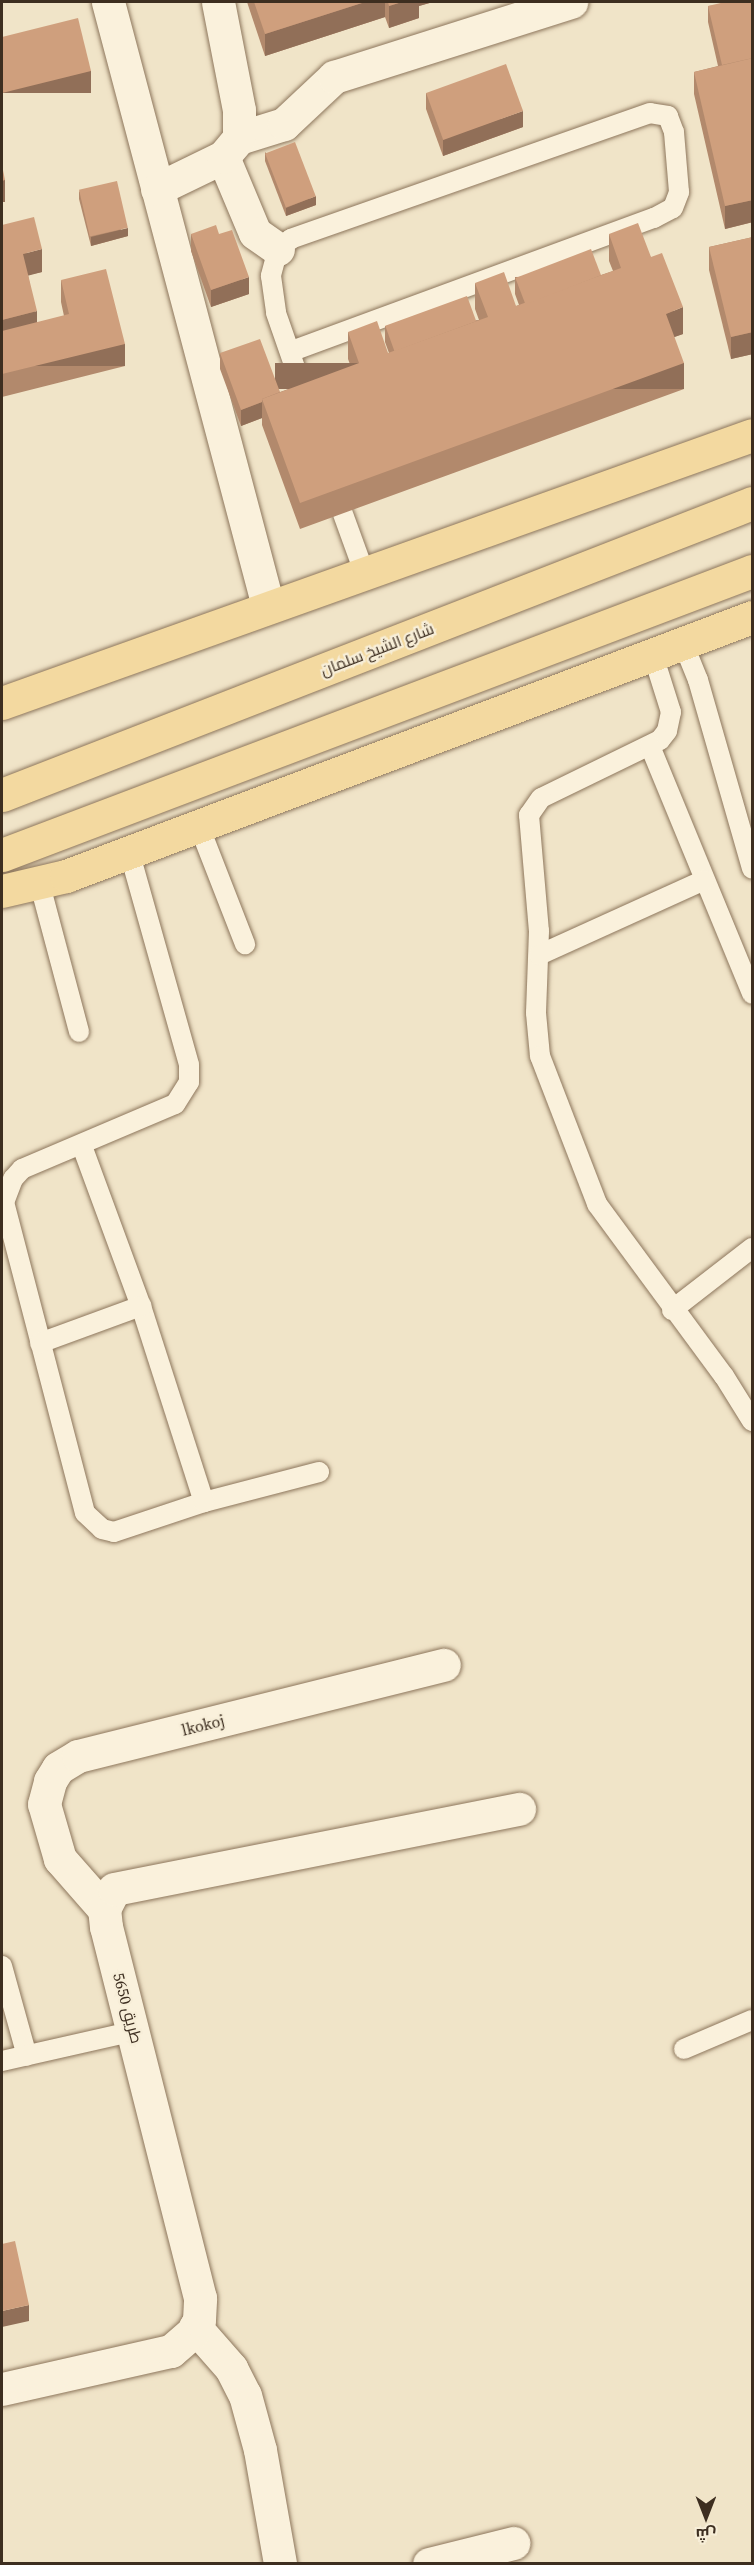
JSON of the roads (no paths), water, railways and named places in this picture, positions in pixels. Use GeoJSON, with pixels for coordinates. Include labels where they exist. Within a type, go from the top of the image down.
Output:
{"type":"FeatureCollection","features":[{"type":"Feature","properties":{"kind":"main road"},"geometry":{"type":"LineString","coordinates":[[2,703],[268,606],[753,435]]}},
{"type":"Feature","properties":{"kind":"main road","name":"شارع الشيخ سلمان"},"geometry":{"type":"LineString","coordinates":[[2,795],[753,503]]}},
{"type":"Feature","properties":{"kind":"main road"},"geometry":{"type":"LineString","coordinates":[[2,855],[753,571]]}},
{"type":"Feature","properties":{"kind":"main road"},"geometry":{"type":"LineString","coordinates":[[2,891],[40,885],[753,617]]}},
{"type":"Feature","properties":{"kind":"street"},"geometry":{"type":"LineString","coordinates":[[108,2],[268,606]]}},
{"type":"Feature","properties":{"kind":"street"},"geometry":{"type":"LineString","coordinates":[[218,2],[239,110],[231,148],[255,233],[278,249]]}},
{"type":"Feature","properties":{"kind":"street"},"geometry":{"type":"LineString","coordinates":[[158,189],[231,148],[284,124],[334,77],[571,2]]}},
{"type":"Feature","properties":{"kind":"street","name":"lkokoj"},"geometry":{"type":"LineString","coordinates":[[104,1909],[60,1859],[44,1804],[46,1792],[58,1768],[78,1756],[444,1665]]}},
{"type":"Feature","properties":{"kind":"street"},"geometry":{"type":"LineString","coordinates":[[104,1909],[114,1889],[129,1884],[519,1809]]}},
{"type":"Feature","properties":{"kind":"street","name":"طريق 5650"},"geometry":{"type":"LineString","coordinates":[[104,1909],[200,2298],[195,2327]]}},
{"type":"Feature","properties":{"kind":"street"},"geometry":{"type":"LineString","coordinates":[[2,2389],[171,2351],[195,2327],[231,2368],[245,2395],[260,2450],[280,2564]]}},
{"type":"Feature","properties":{"kind":"street"},"geometry":{"type":"LineString","coordinates":[[429,2564],[513,2543]]}},
{"type":"Feature","properties":{"kind":"lane"},"geometry":{"type":"LineString","coordinates":[[292,351],[610,235],[673,208],[679,192],[674,132],[668,116],[650,113],[291,239],[278,249],[271,276],[276,314],[292,351],[309,408]]}},
{"type":"Feature","properties":{"kind":"lane"},"geometry":{"type":"LineString","coordinates":[[343,513],[364,572]]}},
{"type":"Feature","properties":{"kind":"lane"},"geometry":{"type":"LineString","coordinates":[[683,643],[698,680],[753,868]]}},
{"type":"Feature","properties":{"kind":"lane"},"geometry":{"type":"LineString","coordinates":[[653,655],[671,711],[667,731],[650,746],[534,805],[528,828],[539,955],[536,1013],[546,1077],[597,1204],[672,1310],[724,1376],[753,1421]]}},
{"type":"Feature","properties":{"kind":"lane"},"geometry":{"type":"LineString","coordinates":[[650,746],[753,994]]}},
{"type":"Feature","properties":{"kind":"lane"},"geometry":{"type":"LineString","coordinates":[[199,826],[245,944]]}},
{"type":"Feature","properties":{"kind":"lane"},"geometry":{"type":"LineString","coordinates":[[129,851],[189,1065],[189,1082],[175,1104],[82,1146],[22,1169],[5,1196],[5,1215],[85,1513],[92,1523],[114,1532],[204,1502],[319,1472]]}},
{"type":"Feature","properties":{"kind":"lane"},"geometry":{"type":"LineString","coordinates":[[539,955],[704,880]]}},
{"type":"Feature","properties":{"kind":"lane"},"geometry":{"type":"LineString","coordinates":[[40,885],[79,1032]]}},
{"type":"Feature","properties":{"kind":"lane"},"geometry":{"type":"LineString","coordinates":[[82,1146],[141,1305],[204,1502]]}},
{"type":"Feature","properties":{"kind":"lane"},"geometry":{"type":"LineString","coordinates":[[672,1310],[753,1248]]}},
{"type":"Feature","properties":{"kind":"lane"},"geometry":{"type":"LineString","coordinates":[[40,1343],[141,1305]]}},
{"type":"Feature","properties":{"kind":"lane"},"geometry":{"type":"LineString","coordinates":[[2,1966],[27,2056]]}},
{"type":"Feature","properties":{"kind":"lane"},"geometry":{"type":"LineString","coordinates":[[684,2049],[753,2020]]}},
{"type":"Feature","properties":{"kind":"lane"},"geometry":{"type":"LineString","coordinates":[[2,2061],[135,2031]]}}]}
